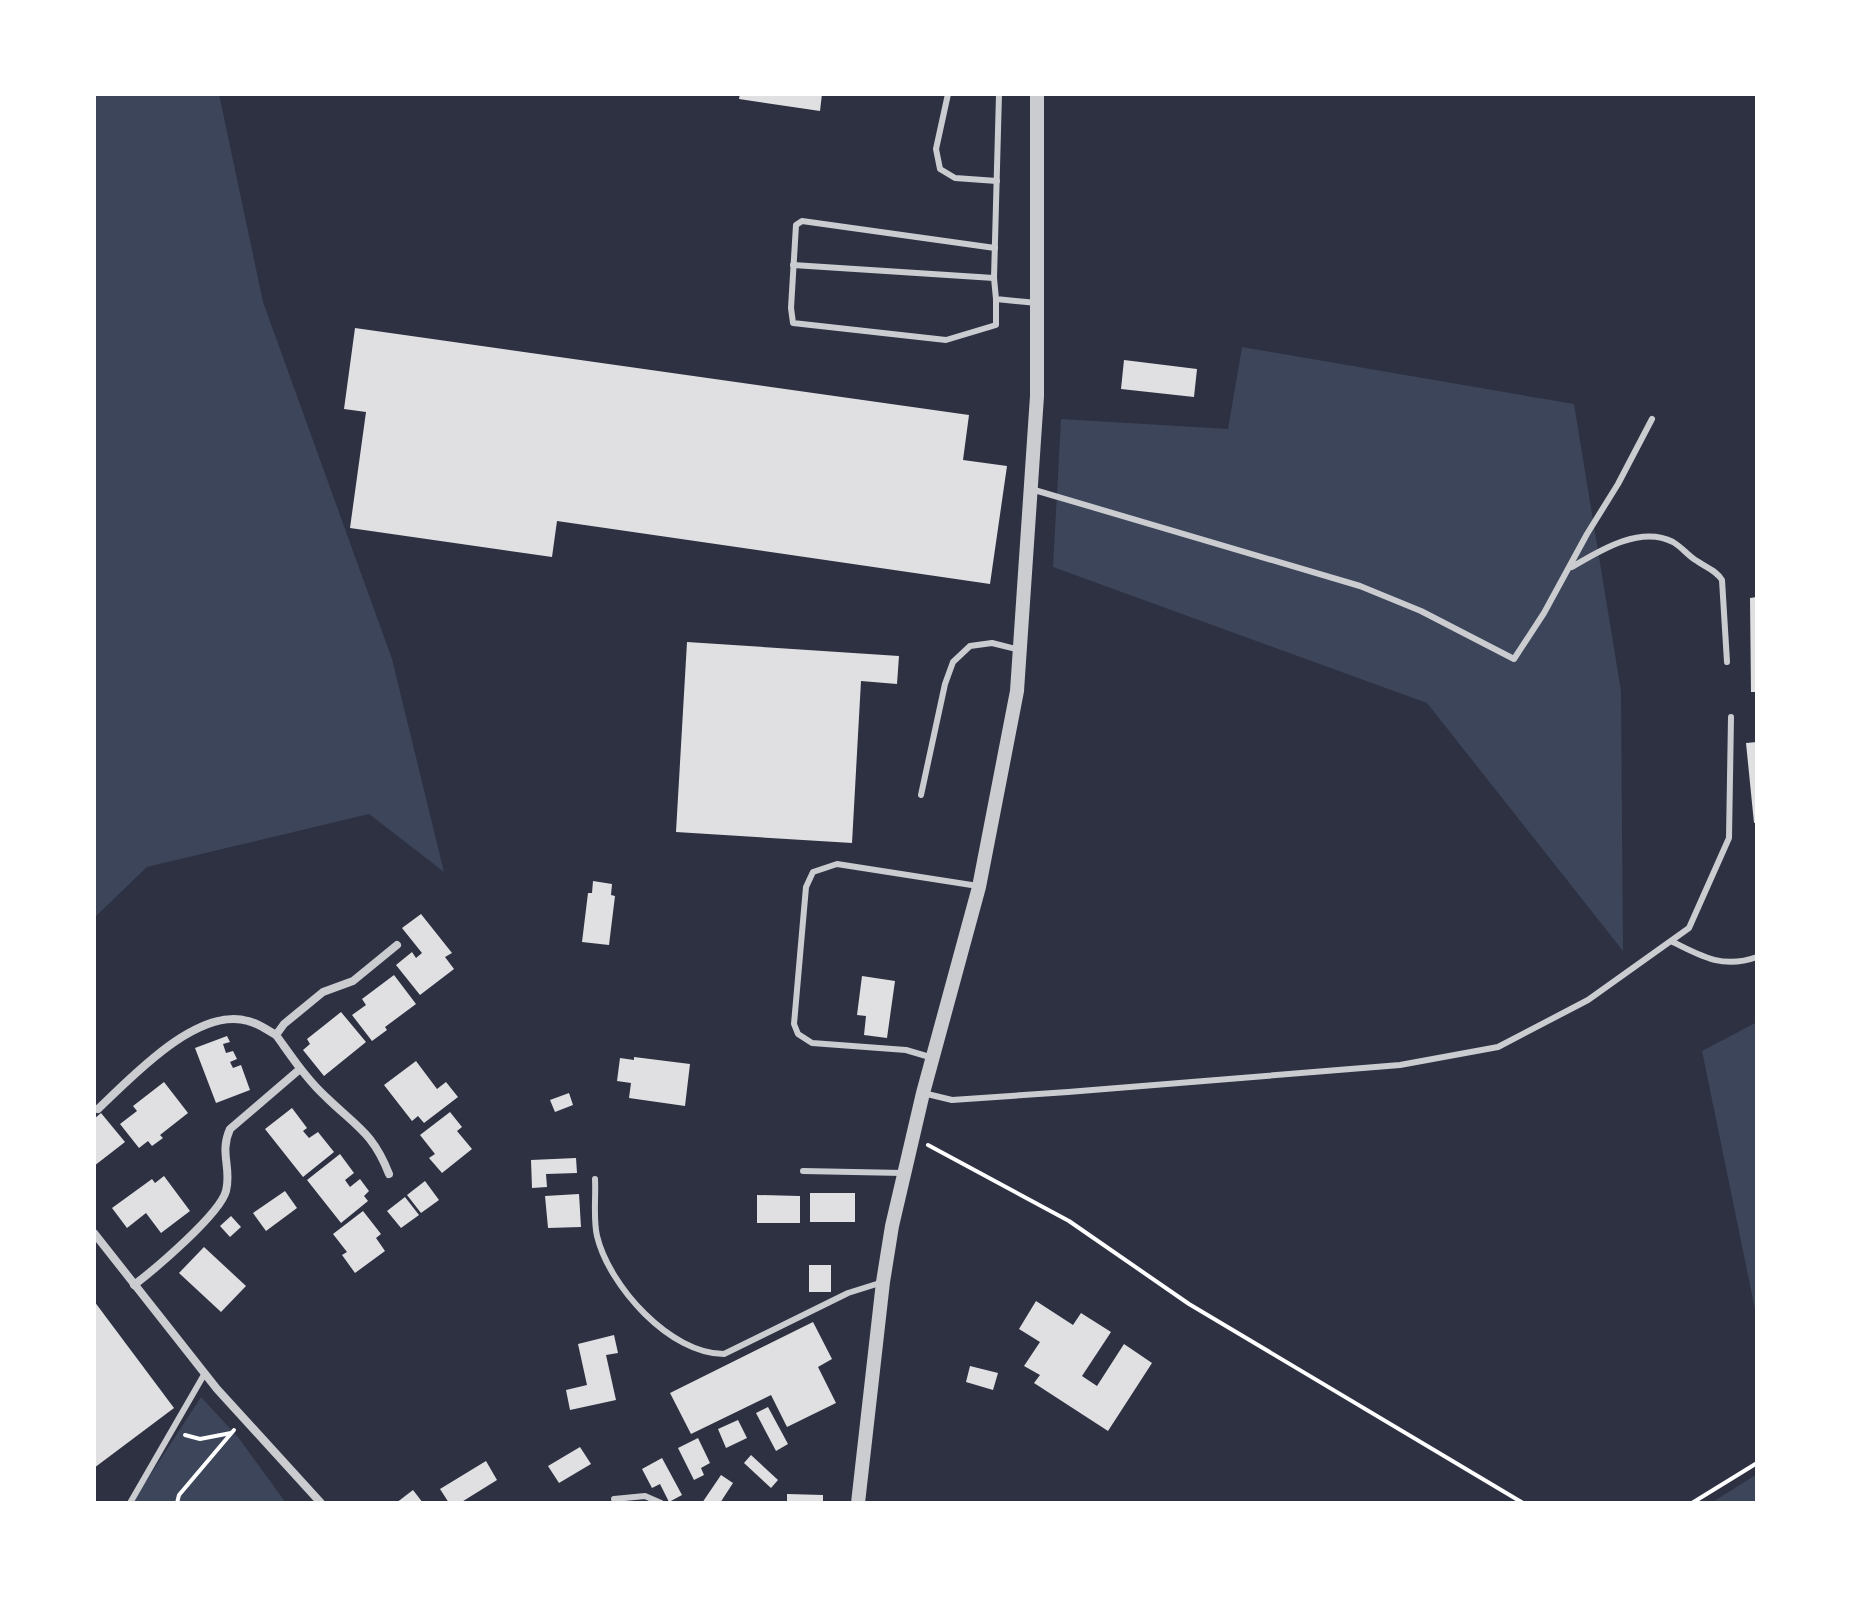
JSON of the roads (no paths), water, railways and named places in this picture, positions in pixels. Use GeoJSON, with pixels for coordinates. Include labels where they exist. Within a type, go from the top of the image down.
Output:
{"type":"FeatureCollection","features":[{"type":"Feature","properties":{"kind":"street"},"geometry":{"type":"LineString","coordinates":[[858,1503],[883,1282],[904,1173],[979,887],[1017,691],[1037,396],[1037,94]]}},
{"type":"Feature","properties":{"kind":"street"},"geometry":{"type":"LineString","coordinates":[[276,1035],[284,1024],[323,992],[353,981],[397,945]]}},
{"type":"Feature","properties":{"kind":"street"},"geometry":{"type":"LineString","coordinates":[[98,1109],[152,1058],[183,1035],[214,1023],[247,1020],[276,1035],[325,1097],[371,1137],[389,1174]]}},
{"type":"Feature","properties":{"kind":"street"},"geometry":{"type":"LineString","coordinates":[[134,1285],[160,1266],[222,1201],[228,1178],[224,1143],[230,1129],[300,1069]]}},
{"type":"Feature","properties":{"kind":"street"},"geometry":{"type":"LineString","coordinates":[[94,1233],[205,1373],[321,1503]]}},
{"type":"Feature","properties":{"kind":"lane"},"geometry":{"type":"LineString","coordinates":[[948,94],[936,149],[940,169],[955,178],[997,181]]}},
{"type":"Feature","properties":{"kind":"lane"},"geometry":{"type":"LineString","coordinates":[[995,248],[802,221],[796,225],[791,308],[793,323],[946,340],[996,325],[994,278],[995,248],[997,181],[999,94]]}},
{"type":"Feature","properties":{"kind":"lane"},"geometry":{"type":"LineString","coordinates":[[793,265],[994,278]]}},
{"type":"Feature","properties":{"kind":"lane"},"geometry":{"type":"LineString","coordinates":[[996,299],[1037,303]]}},
{"type":"Feature","properties":{"kind":"lane"},"geometry":{"type":"LineString","coordinates":[[1031,489],[1360,586],[1421,611],[1514,659],[1544,613],[1652,419]]}},
{"type":"Feature","properties":{"kind":"lane"},"geometry":{"type":"LineString","coordinates":[[1569,569],[1600,550],[1645,536],[1670,540],[1717,573],[1722,580],[1727,662]]}},
{"type":"Feature","properties":{"kind":"lane"},"geometry":{"type":"LineString","coordinates":[[921,795],[945,684],[953,662],[970,646],[992,643],[1020,650]]}},
{"type":"Feature","properties":{"kind":"lane"},"geometry":{"type":"LineString","coordinates":[[923,1093],[952,1100],[1369,1068],[1498,1047],[1588,1000],[1689,928],[1729,838],[1731,717]]}},
{"type":"Feature","properties":{"kind":"lane"},"geometry":{"type":"LineString","coordinates":[[933,1058],[906,1050],[812,1043],[798,1034],[794,1024],[806,887],[813,872],[837,864],[979,887]]}},
{"type":"Feature","properties":{"kind":"lane"},"geometry":{"type":"LineString","coordinates":[[1673,942],[1709,960],[1744,962],[1757,957]]}},
{"type":"Feature","properties":{"kind":"lane"},"geometry":{"type":"LineString","coordinates":[[803,1171],[904,1173]]}},
{"type":"Feature","properties":{"kind":"lane"},"geometry":{"type":"LineString","coordinates":[[595,1179],[597,1235],[608,1263],[637,1305],[659,1327],[696,1349],[724,1354],[848,1293],[883,1282]]}},
{"type":"Feature","properties":{"kind":"lane"},"geometry":{"type":"LineString","coordinates":[[130,1503],[205,1373]]}},
{"type":"Feature","properties":{"kind":"lane"},"geometry":{"type":"LineString","coordinates":[[614,1499],[645,1496],[661,1503]]}}]}
